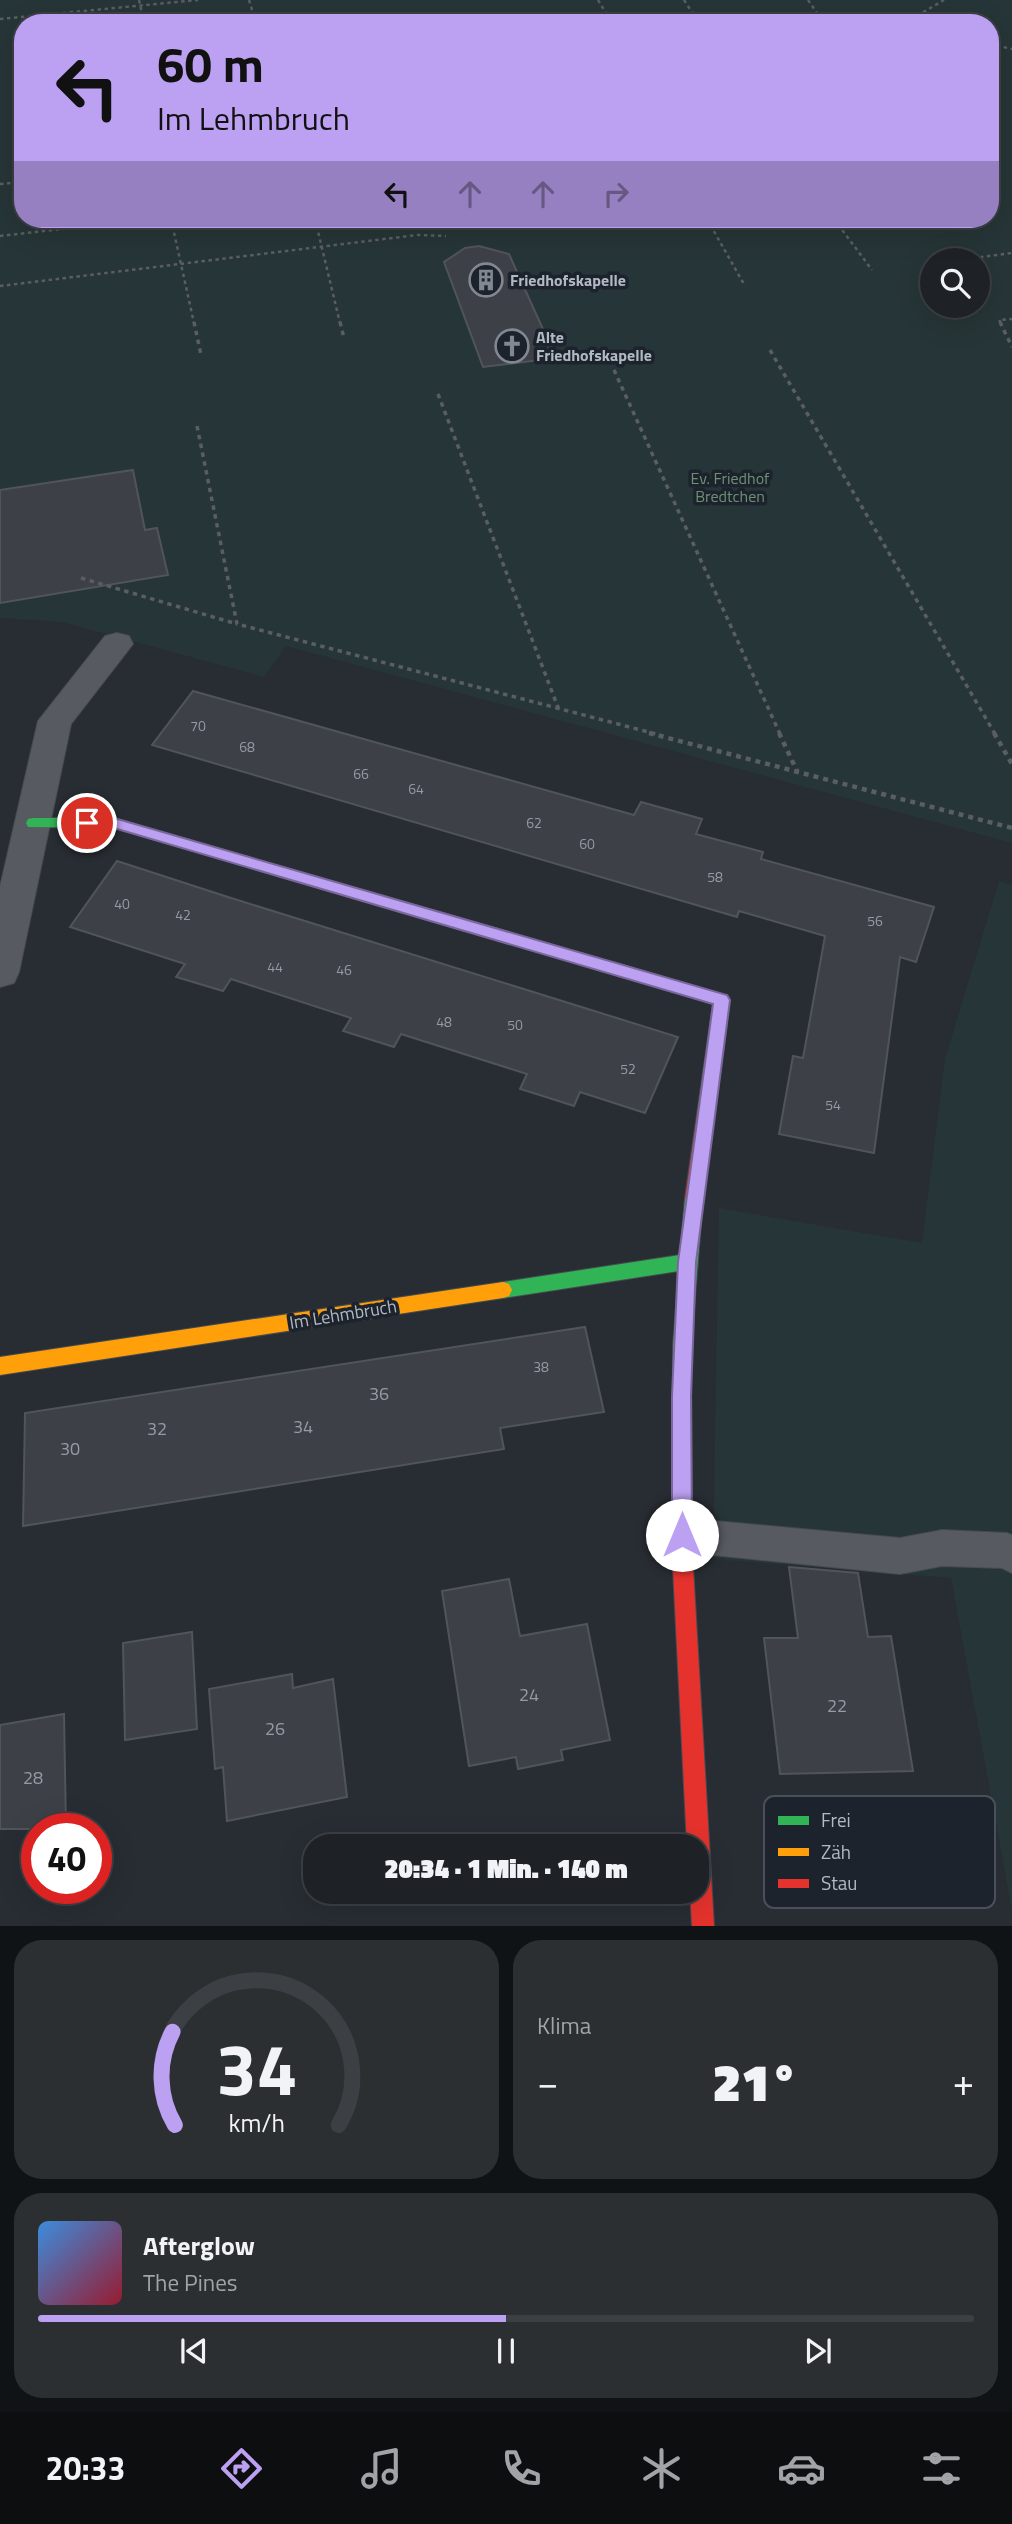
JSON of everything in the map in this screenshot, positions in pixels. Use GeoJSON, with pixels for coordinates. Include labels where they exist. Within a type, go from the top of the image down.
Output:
{"type":"FeatureCollection","features":[{"type":"Feature","properties":{"kind":"street"},"geometry":{"type":"LineString","coordinates":[[0,972],[55,721],[117,644]]}},
{"type":"Feature","properties":{"kind":"street"},"geometry":{"type":"LineString","coordinates":[[33,823],[114,823],[722,1000],[687,1262],[681,1396],[682,1535],[703,1926]]}},
{"type":"Feature","properties":{"kind":"street","name":"Im Lehmbruch"},"geometry":{"type":"LineString","coordinates":[[0,1366],[687,1262]]}},
{"type":"Feature","properties":{"kind":"lane"},"geometry":{"type":"LineString","coordinates":[[682,1535],[900,1556],[942,1548],[1007,1550],[1012,1555]]}},
{"type":"Feature","properties":{"kind":"path"},"geometry":{"type":"LineString","coordinates":[[139,0],[142,14]]}},
{"type":"Feature","properties":{"kind":"path"},"geometry":{"type":"LineString","coordinates":[[50,14],[198,0]]}},
{"type":"Feature","properties":{"kind":"path"},"geometry":{"type":"LineString","coordinates":[[920,14],[944,0]]}},
{"type":"Feature","properties":{"kind":"path"},"geometry":{"type":"LineString","coordinates":[[0,236],[72,228]]}},
{"type":"Feature","properties":{"kind":"path"},"geometry":{"type":"LineString","coordinates":[[173,228],[201,355]]}},
{"type":"Feature","properties":{"kind":"path"},"geometry":{"type":"LineString","coordinates":[[317,228],[344,338]]}},
{"type":"Feature","properties":{"kind":"path"},"geometry":{"type":"LineString","coordinates":[[713,228],[745,286]]}},
{"type":"Feature","properties":{"kind":"path"},"geometry":{"type":"LineString","coordinates":[[841,228],[872,270]]}},
{"type":"Feature","properties":{"kind":"path"},"geometry":{"type":"LineString","coordinates":[[0,286],[417,235],[446,236]]}},
{"type":"Feature","properties":{"kind":"path"},"geometry":{"type":"LineString","coordinates":[[990,256],[1012,253]]}},
{"type":"Feature","properties":{"kind":"path"},"geometry":{"type":"LineString","coordinates":[[1012,319],[999,320],[1012,347]]}},
{"type":"Feature","properties":{"kind":"path"},"geometry":{"type":"LineString","coordinates":[[770,350],[1012,764]]}},
{"type":"Feature","properties":{"kind":"path"},"geometry":{"type":"LineString","coordinates":[[614,370],[797,772]]}},
{"type":"Feature","properties":{"kind":"path"},"geometry":{"type":"LineString","coordinates":[[438,394],[560,711]]}},
{"type":"Feature","properties":{"kind":"path"},"geometry":{"type":"LineString","coordinates":[[197,426],[237,624]]}},
{"type":"Feature","properties":{"kind":"path"},"geometry":{"type":"LineString","coordinates":[[81,578],[237,624],[560,711],[1012,828]]}},
{"type":"Feature","properties":{"kind":"green space","name":"Ev. Friedhof Bredtchen"},"geometry":{"type":"Polygon","coordinates":[[[0,0],[1012,0],[1012,843],[286,646],[264,677],[62,622],[0,618],[0,0]]]}},
{"type":"Feature","properties":{"kind":"green space"},"geometry":{"type":"Polygon","coordinates":[[[999,881],[1012,885],[1012,1910],[995,1817],[995,1796],[991,1796],[951,1578],[713,1559],[719,1208],[922,1243],[945,1059],[999,881]]]}},
{"type":"Feature","properties":{"kind":"building"},"geometry":{"type":"Polygon","coordinates":[[[479,246],[509,254],[556,358],[483,367],[444,262],[465,248],[479,246]]]}},
{"type":"Feature","properties":{"kind":"building"},"geometry":{"type":"Polygon","coordinates":[[[133,470],[145,530],[157,528],[168,575],[0,603],[0,490],[133,470]]]}},
{"type":"Feature","properties":{"kind":"building"},"geometry":{"type":"Polygon","coordinates":[[[193,691],[634,815],[641,802],[702,819],[696,834],[763,852],[761,859],[934,907],[916,962],[900,957],[874,1153],[779,1134],[793,1056],[803,1058],[825,936],[739,911],[737,917],[152,745],[193,691]]]}},
{"type":"Feature","properties":{"kind":"building"},"geometry":{"type":"Polygon","coordinates":[[[117,861],[678,1037],[645,1113],[580,1092],[574,1106],[520,1089],[527,1074],[401,1034],[394,1047],[343,1031],[351,1018],[231,979],[223,991],[176,977],[185,964],[70,927],[117,861]]]}},
{"type":"Feature","properties":{"kind":"building"},"geometry":{"type":"Polygon","coordinates":[[[585,1327],[604,1412],[500,1428],[504,1449],[23,1526],[25,1413],[585,1327]]]}},
{"type":"Feature","properties":{"kind":"building"},"geometry":{"type":"Polygon","coordinates":[[[789,1567],[858,1573],[868,1637],[891,1636],[913,1771],[780,1774],[764,1638],[798,1638],[789,1567]]]}},
{"type":"Feature","properties":{"kind":"building"},"geometry":{"type":"Polygon","coordinates":[[[509,1579],[520,1636],[587,1624],[610,1740],[561,1750],[563,1760],[518,1769],[516,1757],[469,1766],[442,1591],[509,1579]]]}},
{"type":"Feature","properties":{"kind":"building"},"geometry":{"type":"Polygon","coordinates":[[[192,1632],[197,1729],[125,1740],[123,1643],[192,1632]]]}},
{"type":"Feature","properties":{"kind":"building"},"geometry":{"type":"Polygon","coordinates":[[[292,1674],[293,1688],[333,1679],[347,1797],[227,1821],[223,1767],[215,1769],[209,1689],[292,1674]]]}},
{"type":"Feature","properties":{"kind":"building"},"geometry":{"type":"Polygon","coordinates":[[[64,1714],[66,1813],[21,1813],[21,1829],[0,1829],[0,1725],[64,1714]]]}},
{"type":"Feature","properties":{"kind":"traffic: fast"},"geometry":{"type":"LineString","coordinates":[[33,823],[114,823],[630,973]]}},
{"type":"Feature","properties":{"kind":"traffic: fast"},"geometry":{"type":"LineString","coordinates":[[682,1549],[682,1346],[694,1198]]}},
{"type":"Feature","properties":{"kind":"traffic: fast"},"geometry":{"type":"LineString","coordinates":[[503,1290],[687,1262]]}},
{"type":"Feature","properties":{"kind":"traffic: slow"},"geometry":{"type":"LineString","coordinates":[[0,1366],[503,1290]]}},
{"type":"Feature","properties":{"kind":"traffic: jam"},"geometry":{"type":"LineString","coordinates":[[630,973],[722,1000],[694,1198]]}},
{"type":"Feature","properties":{"kind":"traffic: jam"},"geometry":{"type":"LineString","coordinates":[[682,1549],[703,1926]]}},
{"type":"Feature","properties":{"kind":"place","name":"Friedhofskapelle"},"geometry":{"type":"Point","coordinates":[486,280]}},
{"type":"Feature","properties":{"kind":"place","name":"Alte Friedhofskapelle"},"geometry":{"type":"Point","coordinates":[512,346]}},
{"type":"Feature","properties":{"kind":"route"},"geometry":{"type":"LineString","coordinates":[[87,823],[114,823],[722,1000],[687,1262],[681,1396],[682,1535]]}}]}
